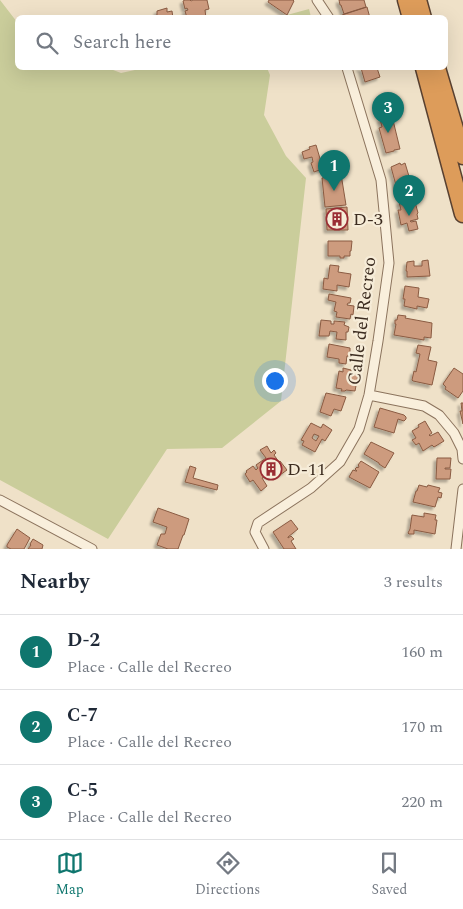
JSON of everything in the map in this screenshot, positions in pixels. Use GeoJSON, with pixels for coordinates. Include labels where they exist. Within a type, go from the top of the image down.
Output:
{"type":"FeatureCollection","features":[{"type":"Feature","properties":{"kind":"highway"},"geometry":{"type":"LineString","coordinates":[[406,0],[410,15]]}},
{"type":"Feature","properties":{"kind":"highway"},"geometry":{"type":"LineString","coordinates":[[418,0],[422,15]]}},
{"type":"Feature","properties":{"kind":"highway"},"geometry":{"type":"LineString","coordinates":[[425,70],[463,214]]}},
{"type":"Feature","properties":{"kind":"highway"},"geometry":{"type":"LineString","coordinates":[[438,70],[462,151]]}},
{"type":"Feature","properties":{"kind":"street"},"geometry":{"type":"LineString","coordinates":[[317,0],[327,15]]}},
{"type":"Feature","properties":{"kind":"street","name":"Calle del Recreo"},"geometry":{"type":"LineString","coordinates":[[264,549],[254,532],[258,522],[311,488],[340,462],[359,429],[369,395],[389,263],[381,180],[348,70]]}},
{"type":"Feature","properties":{"kind":"street"},"geometry":{"type":"LineString","coordinates":[[369,395],[424,406],[439,415],[454,433],[462,449],[463,460]]}},
{"type":"Feature","properties":{"kind":"street"},"geometry":{"type":"LineString","coordinates":[[456,549],[463,489]]}},
{"type":"Feature","properties":{"kind":"street"},"geometry":{"type":"LineString","coordinates":[[0,500],[92,549]]}},
{"type":"Feature","properties":{"kind":"green space"},"geometry":{"type":"Polygon","coordinates":[[[0,0],[15,19],[15,70],[113,70],[121,73],[135,70],[268,70],[270,75],[264,115],[286,156],[306,178],[281,401],[222,448],[167,449],[108,539],[0,480],[0,0]]]}},
{"type":"Feature","properties":{"kind":"green space"},"geometry":{"type":"Polygon","coordinates":[[[309,9],[310,15],[287,15],[309,9]]]}},
{"type":"Feature","properties":{"kind":"building"},"geometry":{"type":"Polygon","coordinates":[[[207,0],[209,9],[205,10],[206,15],[186,15],[185,11],[188,10],[187,8],[185,9],[183,1],[207,0]]]}},
{"type":"Feature","properties":{"kind":"building"},"geometry":{"type":"Polygon","coordinates":[[[269,0],[294,1],[287,15],[268,2],[269,0]]]}},
{"type":"Feature","properties":{"kind":"building"},"geometry":{"type":"Polygon","coordinates":[[[339,0],[364,0],[366,7],[344,14],[339,0]]]}},
{"type":"Feature","properties":{"kind":"building"},"geometry":{"type":"Polygon","coordinates":[[[367,7],[369,15],[342,15],[367,7]]]}},
{"type":"Feature","properties":{"kind":"building"},"geometry":{"type":"Polygon","coordinates":[[[167,8],[167,12],[172,11],[173,15],[157,15],[157,11],[167,8]]]}},
{"type":"Feature","properties":{"kind":"building"},"geometry":{"type":"Polygon","coordinates":[[[362,70],[378,70],[380,77],[365,82],[362,70]]]}},
{"type":"Feature","properties":{"kind":"building"},"geometry":{"type":"Polygon","coordinates":[[[392,116],[400,149],[386,153],[379,128],[382,127],[380,119],[392,116]]]}},
{"type":"Feature","properties":{"kind":"building"},"geometry":{"type":"Polygon","coordinates":[[[316,145],[321,162],[325,160],[325,157],[337,155],[340,164],[329,168],[328,166],[314,172],[311,163],[313,162],[312,157],[304,159],[302,152],[316,145]]]}},
{"type":"Feature","properties":{"kind":"building"},"geometry":{"type":"Polygon","coordinates":[[[400,163],[401,165],[405,163],[411,183],[397,189],[391,167],[400,163]]]}},
{"type":"Feature","properties":{"kind":"building"},"geometry":{"type":"Polygon","coordinates":[[[341,174],[346,205],[325,207],[322,178],[341,174]]]}},
{"type":"Feature","properties":{"kind":"building"},"geometry":{"type":"Polygon","coordinates":[[[414,198],[418,219],[410,221],[416,221],[418,229],[409,231],[407,223],[401,225],[398,210],[401,210],[399,202],[414,198]]]}},
{"type":"Feature","properties":{"kind":"building","name":"D-3"},"geometry":{"type":"Polygon","coordinates":[[[347,207],[348,230],[327,230],[326,209],[347,207]]]}},
{"type":"Feature","properties":{"kind":"building"},"geometry":{"type":"Polygon","coordinates":[[[328,241],[352,241],[350,256],[340,258],[340,256],[328,256],[328,241]]]}},
{"type":"Feature","properties":{"kind":"building"},"geometry":{"type":"Polygon","coordinates":[[[428,260],[430,276],[407,277],[407,262],[414,261],[414,266],[422,266],[422,261],[428,260]]]}},
{"type":"Feature","properties":{"kind":"building"},"geometry":{"type":"Polygon","coordinates":[[[330,265],[339,266],[338,272],[351,274],[349,287],[337,285],[337,291],[323,289],[324,278],[328,279],[330,265]]]}},
{"type":"Feature","properties":{"kind":"building"},"geometry":{"type":"Polygon","coordinates":[[[405,286],[419,288],[418,297],[429,299],[427,308],[417,306],[417,309],[404,306],[405,286]]]}},
{"type":"Feature","properties":{"kind":"building"},"geometry":{"type":"Polygon","coordinates":[[[329,294],[351,298],[350,303],[347,305],[354,306],[353,315],[351,314],[350,319],[336,317],[337,312],[334,311],[336,302],[328,300],[329,294]]]}},
{"type":"Feature","properties":{"kind":"building"},"geometry":{"type":"Polygon","coordinates":[[[398,315],[432,323],[431,338],[424,337],[424,340],[394,335],[395,320],[397,320],[398,315]]]}},
{"type":"Feature","properties":{"kind":"building"},"geometry":{"type":"Polygon","coordinates":[[[321,320],[331,321],[331,324],[334,324],[334,321],[345,322],[344,325],[349,327],[348,332],[346,332],[346,340],[336,339],[337,332],[330,331],[329,336],[319,336],[321,320]]]}},
{"type":"Feature","properties":{"kind":"building"},"geometry":{"type":"Polygon","coordinates":[[[329,344],[350,348],[350,356],[347,356],[346,364],[339,363],[339,359],[327,357],[329,344]]]}},
{"type":"Feature","properties":{"kind":"building"},"geometry":{"type":"Polygon","coordinates":[[[418,345],[431,347],[428,360],[437,362],[432,385],[412,380],[420,354],[416,353],[418,345]]]}},
{"type":"Feature","properties":{"kind":"building"},"geometry":{"type":"Polygon","coordinates":[[[343,368],[351,370],[351,373],[358,375],[355,391],[341,391],[342,389],[336,388],[339,371],[343,372],[343,368]]]}},
{"type":"Feature","properties":{"kind":"building"},"geometry":{"type":"Polygon","coordinates":[[[454,368],[463,374],[463,391],[458,398],[445,389],[446,387],[443,384],[454,368]]]}},
{"type":"Feature","properties":{"kind":"building"},"geometry":{"type":"Polygon","coordinates":[[[326,393],[346,397],[341,411],[334,409],[331,416],[320,412],[326,393]]]}},
{"type":"Feature","properties":{"kind":"building"},"geometry":{"type":"Polygon","coordinates":[[[461,403],[463,403],[463,424],[460,411],[462,411],[461,403]]]}},
{"type":"Feature","properties":{"kind":"building"},"geometry":{"type":"Polygon","coordinates":[[[380,408],[406,417],[404,421],[398,419],[394,433],[374,427],[380,408]]]}},
{"type":"Feature","properties":{"kind":"building"},"geometry":{"type":"Polygon","coordinates":[[[425,421],[432,433],[429,435],[438,432],[444,441],[434,447],[432,445],[423,451],[419,443],[416,445],[412,440],[416,438],[412,431],[425,421]]]}},
{"type":"Feature","properties":{"kind":"building"},"geometry":{"type":"Polygon","coordinates":[[[311,423],[321,428],[323,424],[332,430],[325,441],[322,439],[315,452],[302,445],[304,441],[301,440],[311,423]],[[314,434],[312,438],[316,441],[319,436],[314,434]]]}},
{"type":"Feature","properties":{"kind":"building"},"geometry":{"type":"Polygon","coordinates":[[[371,442],[394,453],[385,468],[364,454],[371,442]]]}},
{"type":"Feature","properties":{"kind":"building","name":"D-11"},"geometry":{"type":"Polygon","coordinates":[[[267,446],[271,453],[274,450],[276,453],[274,455],[287,470],[280,475],[275,476],[274,474],[270,477],[268,474],[262,478],[267,486],[261,491],[253,480],[250,482],[245,474],[253,466],[256,470],[258,468],[256,465],[266,458],[260,450],[267,446]]]}},
{"type":"Feature","properties":{"kind":"building"},"geometry":{"type":"Polygon","coordinates":[[[437,458],[451,458],[450,468],[445,468],[451,469],[450,479],[436,479],[437,458]]]}},
{"type":"Feature","properties":{"kind":"building"},"geometry":{"type":"Polygon","coordinates":[[[361,461],[379,472],[370,488],[349,477],[353,470],[357,471],[355,469],[358,468],[361,461]]]}},
{"type":"Feature","properties":{"kind":"building"},"geometry":{"type":"Polygon","coordinates":[[[190,466],[196,468],[193,478],[218,485],[217,490],[185,482],[190,466]]]}},
{"type":"Feature","properties":{"kind":"building"},"geometry":{"type":"Polygon","coordinates":[[[419,485],[440,488],[438,492],[442,493],[441,498],[438,497],[435,507],[413,502],[419,485]]]}},
{"type":"Feature","properties":{"kind":"building"},"geometry":{"type":"Polygon","coordinates":[[[158,508],[189,519],[178,549],[168,549],[157,545],[161,534],[165,534],[167,527],[153,522],[158,508]]]}},
{"type":"Feature","properties":{"kind":"building"},"geometry":{"type":"Polygon","coordinates":[[[424,513],[436,515],[435,534],[414,530],[414,534],[409,534],[412,515],[424,517],[424,513]]]}},
{"type":"Feature","properties":{"kind":"building"},"geometry":{"type":"Polygon","coordinates":[[[291,520],[298,529],[288,538],[291,536],[294,539],[291,541],[296,549],[284,549],[273,532],[291,520]]]}},
{"type":"Feature","properties":{"kind":"building"},"geometry":{"type":"Polygon","coordinates":[[[17,529],[30,538],[24,549],[11,549],[7,547],[17,529]]]}},
{"type":"Feature","properties":{"kind":"building"},"geometry":{"type":"Polygon","coordinates":[[[33,539],[43,545],[42,549],[28,549],[33,539]]]}},
{"type":"Feature","properties":{"kind":"place","name":"C-5"},"geometry":{"type":"Point","coordinates":[388,133]}},
{"type":"Feature","properties":{"kind":"place","name":"D-2"},"geometry":{"type":"Point","coordinates":[334,191]}},
{"type":"Feature","properties":{"kind":"place","name":"C-7"},"geometry":{"type":"Point","coordinates":[409,216]}},
{"type":"Feature","properties":{"kind":"place","name":"D-3"},"geometry":{"type":"Point","coordinates":[337,219]}},
{"type":"Feature","properties":{"kind":"place","name":"D-11"},"geometry":{"type":"Point","coordinates":[271,469]}}]}
